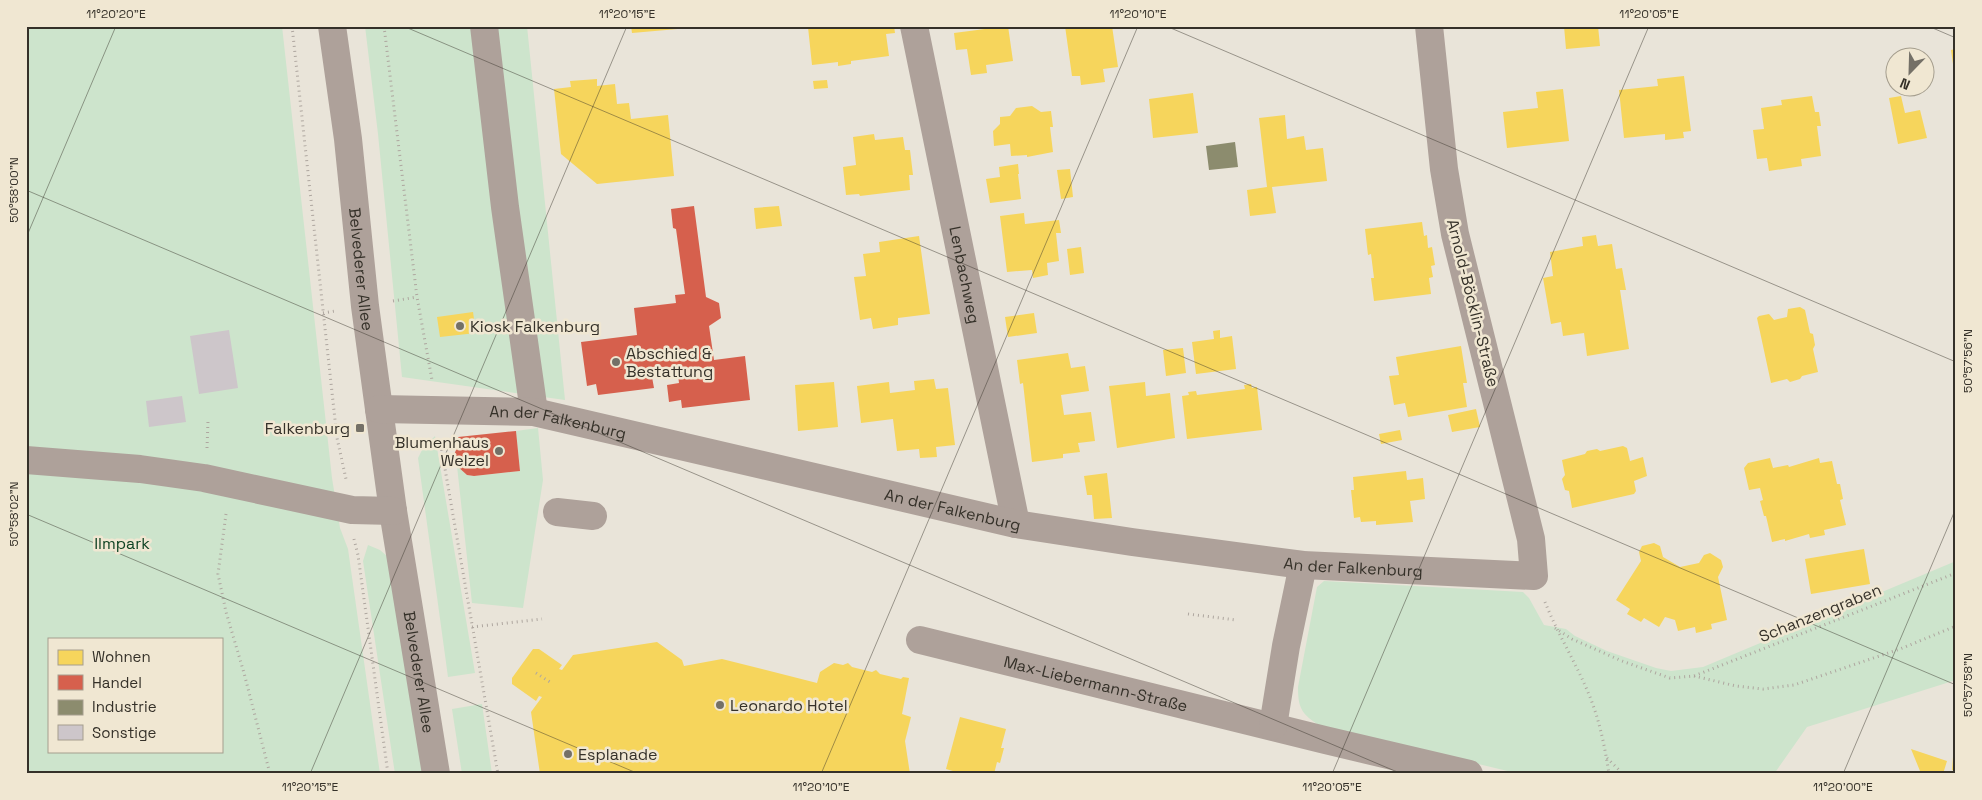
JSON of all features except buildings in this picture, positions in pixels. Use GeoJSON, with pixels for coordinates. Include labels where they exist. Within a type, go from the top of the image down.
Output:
{"type":"FeatureCollection","features":[{"type":"Feature","properties":{"kind":"street","name":"Belvederer Allee"},"geometry":{"type":"LineString","coordinates":[[332,26],[348,139],[365,306],[378,409],[436,774]]}},
{"type":"Feature","properties":{"kind":"street"},"geometry":{"type":"LineString","coordinates":[[484,26],[505,208],[534,412]]}},
{"type":"Feature","properties":{"kind":"street","name":"Lenbachweg"},"geometry":{"type":"LineString","coordinates":[[914,26],[1016,524]]}},
{"type":"Feature","properties":{"kind":"street","name":"Arnold-Böcklin-Straße"},"geometry":{"type":"LineString","coordinates":[[1430,26],[1444,169],[1455,234],[1532,540],[1534,576]]}},
{"type":"Feature","properties":{"kind":"street","name":"An der Falkenburg"},"geometry":{"type":"LineString","coordinates":[[378,409],[534,412],[1016,524],[1197,561],[1534,576]]}},
{"type":"Feature","properties":{"kind":"street"},"geometry":{"type":"LineString","coordinates":[[26,460],[140,469],[230,484],[352,510],[393,511]]}},
{"type":"Feature","properties":{"kind":"street"},"geometry":{"type":"LineString","coordinates":[[557,512],[593,516]]}},
{"type":"Feature","properties":{"kind":"street"},"geometry":{"type":"LineString","coordinates":[[1273,726],[1286,646],[1303,566]]}},
{"type":"Feature","properties":{"kind":"street","name":"Max-Liebermann-Straße"},"geometry":{"type":"LineString","coordinates":[[920,640],[1469,774]]}},
{"type":"Feature","properties":{"kind":"path"},"geometry":{"type":"LineString","coordinates":[[292,26],[337,438],[352,510],[354,537],[388,774]]}},
{"type":"Feature","properties":{"kind":"path"},"geometry":{"type":"LineString","coordinates":[[384,26],[418,297],[438,411],[439,436],[498,774]]}},
{"type":"Feature","properties":{"kind":"path"},"geometry":{"type":"LineString","coordinates":[[207,449],[208,421]]}},
{"type":"Feature","properties":{"kind":"path"},"geometry":{"type":"LineString","coordinates":[[230,484],[218,574],[226,612],[244,672],[270,774]]}},
{"type":"Feature","properties":{"kind":"path","name":"Schanzengraben"},"geometry":{"type":"LineString","coordinates":[[1555,628],[1572,639],[1622,661],[1670,678],[1694,676],[1956,573]]}},
{"type":"Feature","properties":{"kind":"path"},"geometry":{"type":"LineString","coordinates":[[1534,576],[1555,628],[1580,676],[1596,713],[1609,774]]}},
{"type":"Feature","properties":{"kind":"path"},"geometry":{"type":"LineString","coordinates":[[1188,614],[1236,620]]}},
{"type":"Feature","properties":{"kind":"path"},"geometry":{"type":"LineString","coordinates":[[472,627],[542,619]]}},
{"type":"Feature","properties":{"kind":"path","name":"Schanzengraben"},"geometry":{"type":"LineString","coordinates":[[1694,676],[1736,686],[1763,689],[1794,685],[1900,648],[1956,626]]}},
{"type":"Feature","properties":{"kind":"path"},"geometry":{"type":"LineString","coordinates":[[536,673],[550,682]]}},
{"type":"Feature","properties":{"kind":"path"},"geometry":{"type":"LineString","coordinates":[[1606,757],[1623,774]]}},
{"type":"Feature","properties":{"kind":"green space","name":"Ilmpark"},"geometry":{"type":"Polygon","coordinates":[[[26,26],[282,26],[332,478],[340,528],[348,549],[380,774],[26,774],[26,26]]]}},
{"type":"Feature","properties":{"kind":"green space"},"geometry":{"type":"Polygon","coordinates":[[[365,26],[527,26],[565,400],[402,377],[378,134],[365,26]]]}},
{"type":"Feature","properties":{"kind":"green space"},"geometry":{"type":"Polygon","coordinates":[[[538,428],[543,480],[523,608],[472,603],[457,466],[467,475],[474,476],[520,471],[516,431],[538,428]]]}},
{"type":"Feature","properties":{"kind":"green space"},"geometry":{"type":"Polygon","coordinates":[[[435,436],[475,673],[448,677],[418,458],[423,448],[435,436]]]}},
{"type":"Feature","properties":{"kind":"green space"},"geometry":{"type":"Polygon","coordinates":[[[368,545],[380,550],[388,557],[424,774],[395,774],[363,561],[368,545]]]}},
{"type":"Feature","properties":{"kind":"green space"},"geometry":{"type":"Polygon","coordinates":[[[1956,561],[1956,680],[1807,727],[1774,774],[1520,774],[1320,726],[1305,714],[1300,706],[1298,687],[1317,587],[1324,581],[1523,592],[1529,598],[1544,625],[1566,629],[1575,636],[1607,651],[1656,668],[1671,671],[1703,667],[1956,561]]]}},
{"type":"Feature","properties":{"kind":"green space"},"geometry":{"type":"Polygon","coordinates":[[[482,704],[492,774],[462,774],[452,709],[482,704]]]}},
{"type":"Feature","properties":{"kind":"place","name":"Kiosk Falkenburg"},"geometry":{"type":"Point","coordinates":[460,326]}},
{"type":"Feature","properties":{"kind":"place","name":"Abschied & Bestattung"},"geometry":{"type":"Point","coordinates":[616,362]}},
{"type":"Feature","properties":{"kind":"place","name":"Falkenburg"},"geometry":{"type":"Point","coordinates":[360,428]}},
{"type":"Feature","properties":{"kind":"place","name":"Blumenhaus Welzel"},"geometry":{"type":"Point","coordinates":[499,451]}},
{"type":"Feature","properties":{"kind":"place","name":"Leonardo Hotel"},"geometry":{"type":"Point","coordinates":[720,705]}},
{"type":"Feature","properties":{"kind":"place","name":"Esplanade"},"geometry":{"type":"Point","coordinates":[568,754]}}]}
